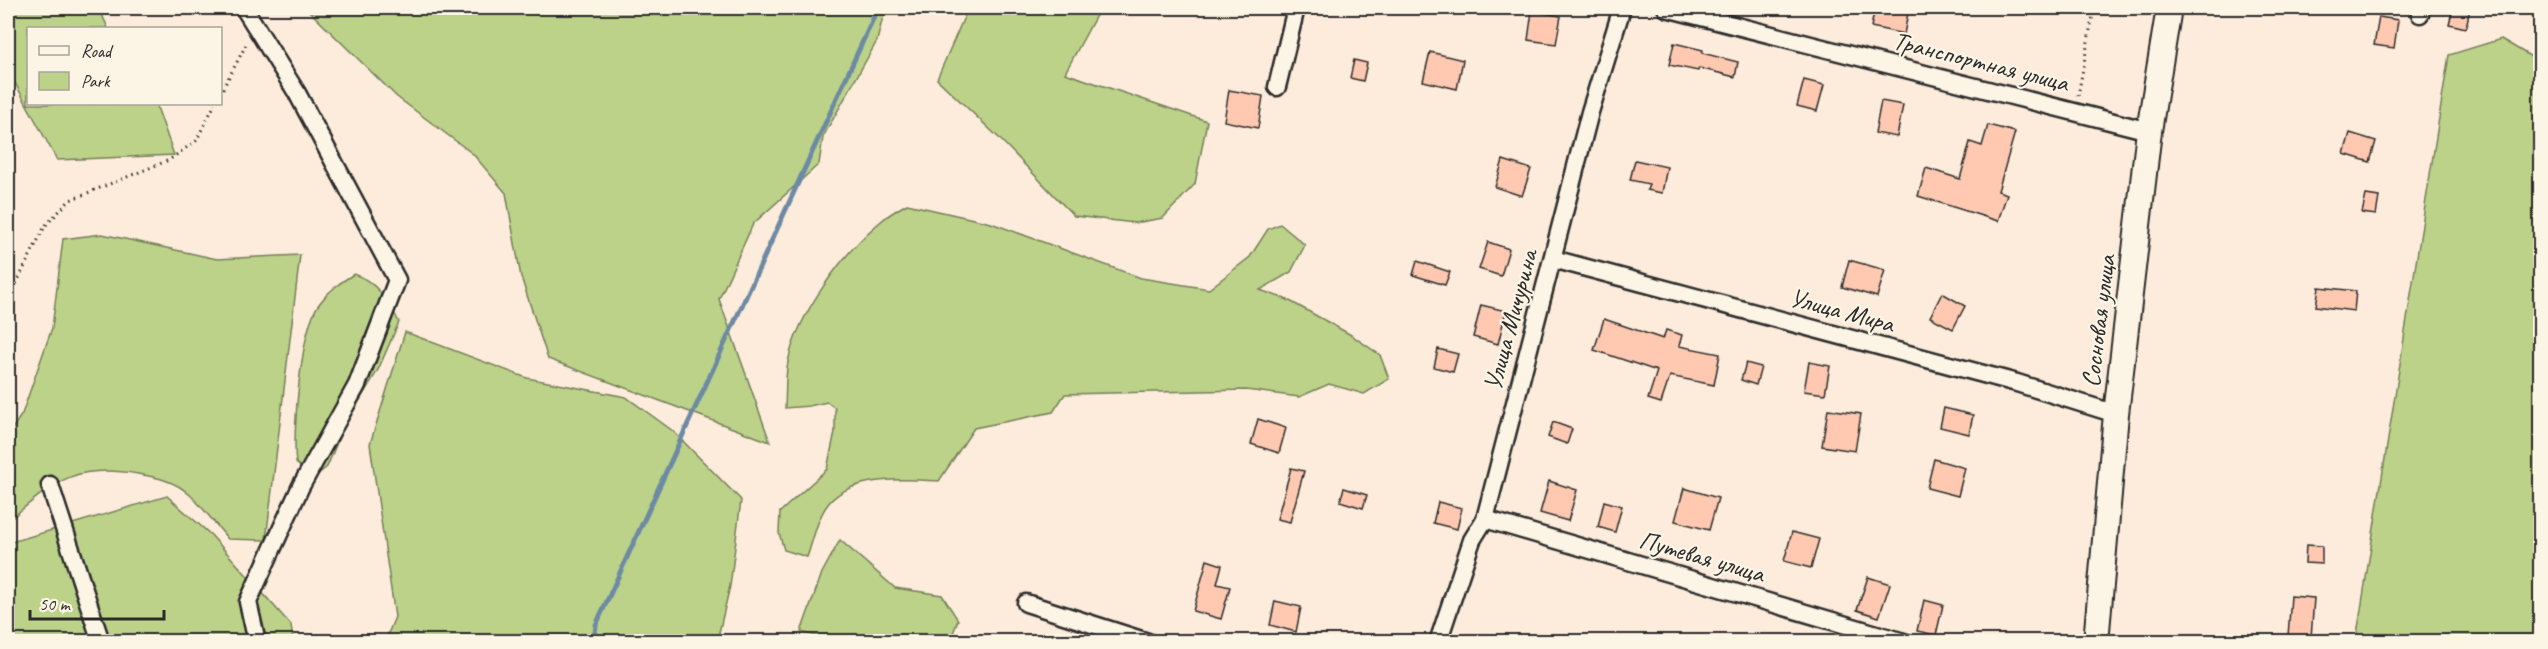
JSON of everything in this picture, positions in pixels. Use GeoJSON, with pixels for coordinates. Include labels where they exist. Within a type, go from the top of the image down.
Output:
{"type":"FeatureCollection","features":[{"type":"Feature","properties":{"kind":"street"},"geometry":{"type":"LineString","coordinates":[[244,8],[297,93],[397,280],[357,385],[301,486],[248,602],[257,642]]}},
{"type":"Feature","properties":{"kind":"street"},"geometry":{"type":"LineString","coordinates":[[1277,87],[1296,8]]}},
{"type":"Feature","properties":{"kind":"street","name":"Улица Мичурина"},"geometry":{"type":"LineString","coordinates":[[1438,642],[1472,540],[1485,519],[1590,112],[1622,8]]}},
{"type":"Feature","properties":{"kind":"street","name":"Транспортная улица"},"geometry":{"type":"LineString","coordinates":[[1666,8],[2075,112]]}},
{"type":"Feature","properties":{"kind":"street","name":"Сосновая улица"},"geometry":{"type":"LineString","coordinates":[[2097,637],[2116,414],[2149,131],[2169,8]]}},
{"type":"Feature","properties":{"kind":"street"},"geometry":{"type":"LineString","coordinates":[[2075,112],[2149,131]]}},
{"type":"Feature","properties":{"kind":"street","name":"Улица Мира"},"geometry":{"type":"LineString","coordinates":[[1553,259],[2017,383],[2116,414]]}},
{"type":"Feature","properties":{"kind":"street"},"geometry":{"type":"LineString","coordinates":[[50,485],[101,642]]}},
{"type":"Feature","properties":{"kind":"street","name":"Путевая улица"},"geometry":{"type":"LineString","coordinates":[[1485,519],[1904,642]]}},
{"type":"Feature","properties":{"kind":"street"},"geometry":{"type":"LineString","coordinates":[[1026,603],[1148,642]]}},
{"type":"Feature","properties":{"kind":"path","name":"Транспортная улица"},"geometry":{"type":"LineString","coordinates":[[2075,112],[2094,8]]}},
{"type":"Feature","properties":{"kind":"path"},"geometry":{"type":"LineString","coordinates":[[222,90],[256,26]]}},
{"type":"Feature","properties":{"kind":"path"},"geometry":{"type":"LineString","coordinates":[[8,300],[45,226],[70,201],[169,160],[196,141],[214,105]]}},
{"type":"Feature","properties":{"kind":"path"},"geometry":{"type":"LineString","coordinates":[[2097,637],[2172,642]]}},
{"type":"Feature","properties":{"kind":"green space"},"geometry":{"type":"Polygon","coordinates":[[[8,8],[99,8],[108,27],[27,27],[27,105],[8,70],[8,8]]]}},
{"type":"Feature","properties":{"kind":"green space"},"geometry":{"type":"Polygon","coordinates":[[[306,8],[885,8],[877,41],[823,137],[819,164],[753,224],[719,299],[770,442],[548,359],[521,277],[506,193],[473,154],[397,97],[306,8]]]}},
{"type":"Feature","properties":{"kind":"green space"},"geometry":{"type":"Polygon","coordinates":[[[968,8],[1100,8],[1065,73],[1207,121],[1195,184],[1163,218],[1135,223],[1074,216],[999,138],[937,79],[968,8]]]}},
{"type":"Feature","properties":{"kind":"green space"},"geometry":{"type":"Polygon","coordinates":[[[2501,39],[2540,62],[2540,641],[2356,641],[2449,55],[2501,39]]]}},
{"type":"Feature","properties":{"kind":"green space"},"geometry":{"type":"Polygon","coordinates":[[[27,105],[156,105],[174,155],[57,160],[27,105]]]}},
{"type":"Feature","properties":{"kind":"green space"},"geometry":{"type":"Polygon","coordinates":[[[907,204],[991,223],[1141,278],[1209,289],[1250,257],[1268,229],[1280,224],[1305,245],[1291,272],[1260,290],[1288,300],[1351,335],[1380,355],[1389,379],[1364,394],[1329,384],[1299,397],[1246,390],[1065,394],[1053,412],[974,428],[939,481],[880,481],[850,488],[828,504],[821,516],[807,557],[784,550],[779,533],[780,512],[827,469],[835,432],[835,408],[827,402],[785,408],[787,367],[793,344],[812,305],[837,267],[880,222],[907,204]]]}},
{"type":"Feature","properties":{"kind":"green space"},"geometry":{"type":"Polygon","coordinates":[[[102,234],[217,259],[300,255],[266,540],[228,539],[194,499],[178,486],[165,480],[116,471],[97,471],[66,479],[39,496],[8,521],[8,435],[22,414],[52,328],[63,239],[102,234]]]}},
{"type":"Feature","properties":{"kind":"green space"},"geometry":{"type":"Polygon","coordinates":[[[354,274],[375,287],[399,322],[378,370],[343,428],[327,467],[313,478],[296,463],[295,448],[299,381],[307,334],[319,304],[335,287],[354,274]]]}},
{"type":"Feature","properties":{"kind":"green space"},"geometry":{"type":"Polygon","coordinates":[[[405,332],[527,378],[626,397],[673,431],[741,500],[730,586],[717,641],[385,641],[395,617],[370,444],[405,332]]]}},
{"type":"Feature","properties":{"kind":"green space"},"geometry":{"type":"Polygon","coordinates":[[[167,496],[211,535],[291,625],[293,641],[8,642],[8,543],[167,496]]]}},
{"type":"Feature","properties":{"kind":"green space"},"geometry":{"type":"Polygon","coordinates":[[[840,540],[895,588],[942,595],[958,620],[950,641],[835,641],[801,632],[822,573],[840,540]]]}},
{"type":"Feature","properties":{"kind":"building"},"geometry":{"type":"Polygon","coordinates":[[[1875,8],[1909,8],[1904,34],[1871,27],[1875,8]]]}},
{"type":"Feature","properties":{"kind":"building"},"geometry":{"type":"Polygon","coordinates":[[[2453,8],[2470,8],[2466,28],[2449,24],[2453,8]]]}},
{"type":"Feature","properties":{"kind":"building"},"geometry":{"type":"Polygon","coordinates":[[[1532,11],[1561,16],[1556,44],[1528,40],[1532,11]]]}},
{"type":"Feature","properties":{"kind":"building"},"geometry":{"type":"Polygon","coordinates":[[[2379,17],[2398,20],[2394,48],[2374,45],[2379,17]]]}},
{"type":"Feature","properties":{"kind":"building"},"geometry":{"type":"Polygon","coordinates":[[[1674,43],[1738,62],[1735,77],[1699,68],[1698,71],[1669,65],[1674,43]]]}},
{"type":"Feature","properties":{"kind":"building"},"geometry":{"type":"Polygon","coordinates":[[[1430,52],[1463,60],[1457,89],[1423,81],[1430,52]]]}},
{"type":"Feature","properties":{"kind":"building"},"geometry":{"type":"Polygon","coordinates":[[[1354,60],[1367,63],[1363,81],[1350,78],[1354,60]]]}},
{"type":"Feature","properties":{"kind":"building"},"geometry":{"type":"Polygon","coordinates":[[[1804,80],[1824,85],[1817,111],[1797,106],[1804,80]]]}},
{"type":"Feature","properties":{"kind":"building"},"geometry":{"type":"Polygon","coordinates":[[[1229,90],[1263,96],[1258,128],[1224,121],[1229,90]]]}},
{"type":"Feature","properties":{"kind":"building"},"geometry":{"type":"Polygon","coordinates":[[[1881,101],[1903,105],[1897,137],[1875,133],[1881,101]]]}},
{"type":"Feature","properties":{"kind":"building"},"geometry":{"type":"Polygon","coordinates":[[[1988,125],[2015,132],[1998,191],[2007,194],[1998,221],[1918,196],[1926,168],[1960,179],[1970,142],[1982,146],[1988,125]]]}},
{"type":"Feature","properties":{"kind":"building"},"geometry":{"type":"Polygon","coordinates":[[[2350,133],[2376,141],[2370,162],[2344,154],[2350,133]]]}},
{"type":"Feature","properties":{"kind":"building"},"geometry":{"type":"Polygon","coordinates":[[[1503,160],[1531,169],[1522,196],[1495,187],[1503,160]]]}},
{"type":"Feature","properties":{"kind":"building"},"geometry":{"type":"Polygon","coordinates":[[[1635,160],[1667,167],[1662,193],[1647,190],[1649,184],[1630,180],[1635,160]]]}},
{"type":"Feature","properties":{"kind":"building"},"geometry":{"type":"Polygon","coordinates":[[[2366,195],[2379,197],[2376,215],[2362,213],[2366,195]]]}},
{"type":"Feature","properties":{"kind":"building"},"geometry":{"type":"Polygon","coordinates":[[[1488,242],[1509,249],[1501,276],[1479,269],[1488,242]]]}},
{"type":"Feature","properties":{"kind":"building"},"geometry":{"type":"Polygon","coordinates":[[[1849,260],[1885,270],[1877,297],[1842,287],[1849,260]]]}},
{"type":"Feature","properties":{"kind":"building"},"geometry":{"type":"Polygon","coordinates":[[[1417,261],[1450,272],[1445,285],[1413,275],[1417,261]]]}},
{"type":"Feature","properties":{"kind":"building"},"geometry":{"type":"Polygon","coordinates":[[[2319,287],[2356,291],[2354,311],[2316,306],[2319,287]]]}},
{"type":"Feature","properties":{"kind":"building"},"geometry":{"type":"Polygon","coordinates":[[[1942,293],[1965,306],[1953,329],[1930,317],[1942,293]]]}},
{"type":"Feature","properties":{"kind":"building"},"geometry":{"type":"Polygon","coordinates":[[[1481,305],[1506,311],[1498,344],[1473,337],[1481,305]]]}},
{"type":"Feature","properties":{"kind":"building"},"geometry":{"type":"Polygon","coordinates":[[[1604,319],[1663,339],[1666,330],[1682,335],[1679,346],[1720,354],[1714,385],[1670,376],[1661,403],[1648,399],[1657,371],[1594,350],[1604,319]]]}},
{"type":"Feature","properties":{"kind":"building"},"geometry":{"type":"Polygon","coordinates":[[[1438,349],[1458,354],[1453,372],[1434,367],[1438,349]]]}},
{"type":"Feature","properties":{"kind":"building"},"geometry":{"type":"Polygon","coordinates":[[[1809,362],[1830,366],[1825,394],[1804,391],[1809,362]]]}},
{"type":"Feature","properties":{"kind":"building"},"geometry":{"type":"Polygon","coordinates":[[[1746,363],[1761,367],[1756,385],[1741,380],[1746,363]]]}},
{"type":"Feature","properties":{"kind":"building"},"geometry":{"type":"Polygon","coordinates":[[[1944,408],[1973,415],[1969,434],[1940,427],[1944,408]]]}},
{"type":"Feature","properties":{"kind":"building"},"geometry":{"type":"Polygon","coordinates":[[[1828,409],[1861,414],[1855,451],[1822,446],[1828,409]]]}},
{"type":"Feature","properties":{"kind":"building"},"geometry":{"type":"Polygon","coordinates":[[[1258,419],[1286,428],[1279,453],[1251,444],[1258,419]]]}},
{"type":"Feature","properties":{"kind":"building"},"geometry":{"type":"Polygon","coordinates":[[[1553,422],[1572,429],[1567,444],[1548,437],[1553,422]]]}},
{"type":"Feature","properties":{"kind":"building"},"geometry":{"type":"Polygon","coordinates":[[[1934,459],[1965,468],[1958,496],[1927,488],[1934,459]]]}},
{"type":"Feature","properties":{"kind":"building"},"geometry":{"type":"Polygon","coordinates":[[[1291,468],[1304,471],[1290,522],[1277,519],[1291,468]]]}},
{"type":"Feature","properties":{"kind":"building"},"geometry":{"type":"Polygon","coordinates":[[[1549,481],[1577,490],[1568,521],[1540,513],[1549,481]]]}},
{"type":"Feature","properties":{"kind":"building"},"geometry":{"type":"Polygon","coordinates":[[[1344,488],[1367,495],[1363,508],[1340,501],[1344,488]]]}},
{"type":"Feature","properties":{"kind":"building"},"geometry":{"type":"Polygon","coordinates":[[[1684,488],[1718,498],[1709,530],[1675,521],[1684,488]]]}},
{"type":"Feature","properties":{"kind":"building"},"geometry":{"type":"Polygon","coordinates":[[[1604,501],[1622,506],[1615,532],[1598,527],[1604,501]]]}},
{"type":"Feature","properties":{"kind":"building"},"geometry":{"type":"Polygon","coordinates":[[[1438,502],[1462,508],[1457,529],[1433,523],[1438,502]]]}},
{"type":"Feature","properties":{"kind":"building"},"geometry":{"type":"Polygon","coordinates":[[[1792,532],[1819,539],[1811,568],[1784,561],[1792,532]]]}},
{"type":"Feature","properties":{"kind":"building"},"geometry":{"type":"Polygon","coordinates":[[[2306,545],[2322,546],[2322,564],[2305,563],[2306,545]]]}},
{"type":"Feature","properties":{"kind":"building"},"geometry":{"type":"Polygon","coordinates":[[[1207,560],[1222,565],[1217,584],[1230,587],[1221,619],[1193,611],[1207,560]]]}},
{"type":"Feature","properties":{"kind":"building"},"geometry":{"type":"Polygon","coordinates":[[[1868,577],[1890,584],[1879,617],[1857,610],[1868,577]]]}},
{"type":"Feature","properties":{"kind":"building"},"geometry":{"type":"Polygon","coordinates":[[[2291,596],[2314,598],[2311,638],[2288,636],[2291,596]]]}},
{"type":"Feature","properties":{"kind":"building"},"geometry":{"type":"Polygon","coordinates":[[[1924,600],[1943,605],[1936,635],[1917,631],[1924,600]]]}},
{"type":"Feature","properties":{"kind":"building"},"geometry":{"type":"Polygon","coordinates":[[[1275,601],[1301,607],[1296,632],[1270,625],[1275,601]]]}},
{"type":"Feature","properties":{"kind":"waterway"},"geometry":{"type":"LineString","coordinates":[[594,642],[596,625],[878,8]]}}]}
